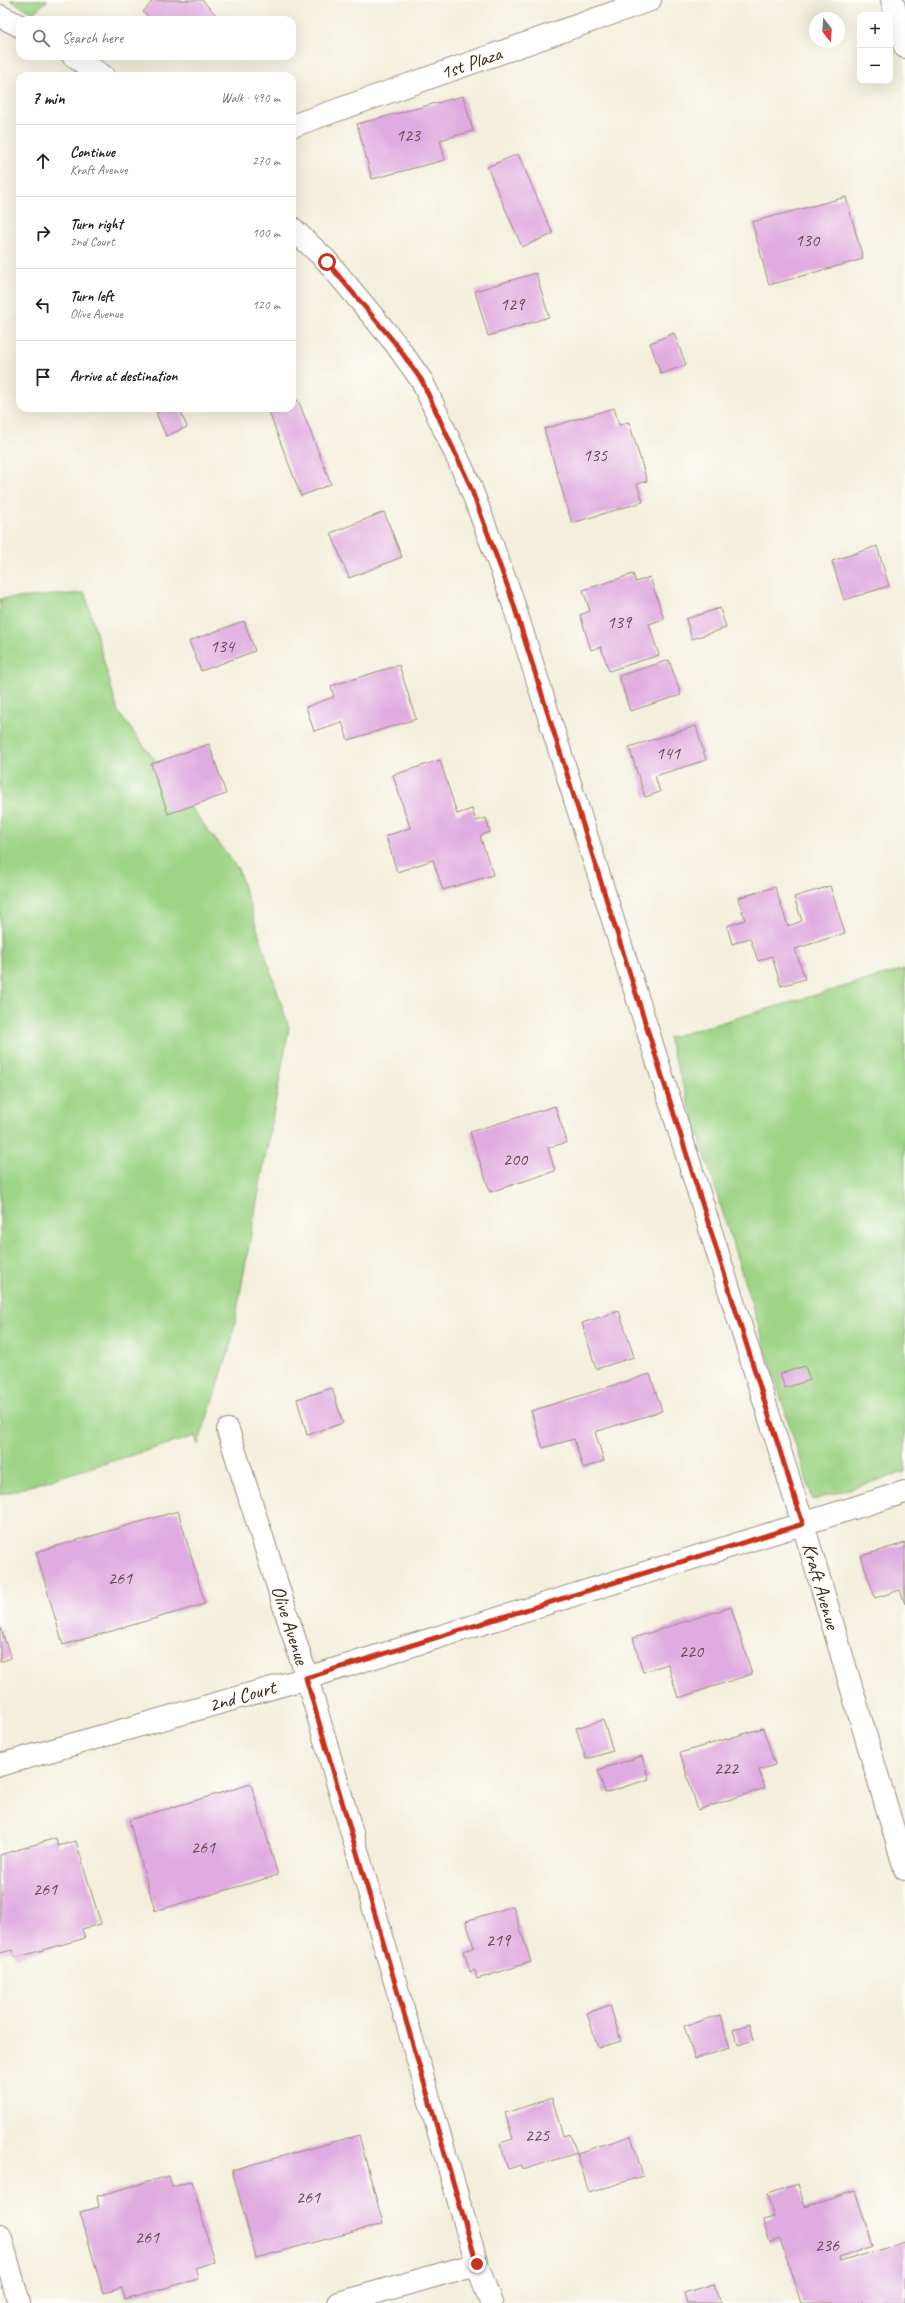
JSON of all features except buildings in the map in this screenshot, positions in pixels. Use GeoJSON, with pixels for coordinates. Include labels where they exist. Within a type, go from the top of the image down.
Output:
{"type":"FeatureCollection","features":[{"type":"Feature","properties":{"kind":"street","name":"1st Plaza"},"geometry":{"type":"LineString","coordinates":[[296,125],[650,0]]}},
{"type":"Feature","properties":{"kind":"street"},"geometry":{"type":"LineString","coordinates":[[892,0],[905,47]]}},
{"type":"Feature","properties":{"kind":"street"},"geometry":{"type":"LineString","coordinates":[[0,16],[16,24]]}},
{"type":"Feature","properties":{"kind":"street"},"geometry":{"type":"LineString","coordinates":[[79,60],[97,72]]}},
{"type":"Feature","properties":{"kind":"street","name":"Kraft Avenue"},"geometry":{"type":"LineString","coordinates":[[296,232],[327,262],[395,343],[422,381],[469,483],[510,593],[803,1524],[905,1869]]}},
{"type":"Feature","properties":{"kind":"street","name":"Olive Avenue"},"geometry":{"type":"LineString","coordinates":[[228,1430],[306,1678],[477,2264],[491,2303]]}},
{"type":"Feature","properties":{"kind":"street","name":"2nd Court"},"geometry":{"type":"LineString","coordinates":[[0,1765],[306,1678],[905,1492]]}},
{"type":"Feature","properties":{"kind":"street"},"geometry":{"type":"LineString","coordinates":[[0,2235],[6,2278],[19,2303]]}},
{"type":"Feature","properties":{"kind":"street"},"geometry":{"type":"LineString","coordinates":[[338,2303],[477,2264]]}},
{"type":"Feature","properties":{"kind":"green space"},"geometry":{"type":"Polygon","coordinates":[[[10,0],[48,0],[33,13],[10,0]]]}},
{"type":"Feature","properties":{"kind":"green space"},"geometry":{"type":"Polygon","coordinates":[[[85,593],[118,712],[238,869],[289,1028],[230,1348],[198,1445],[195,1436],[0,1495],[0,599],[85,593]]]}},
{"type":"Feature","properties":{"kind":"green space"},"geometry":{"type":"Polygon","coordinates":[[[905,969],[905,1472],[813,1500],[668,1038],[905,969]]]}},
{"type":"Feature","properties":{"kind":"route"},"geometry":{"type":"LineString","coordinates":[[327,262],[395,343],[422,381],[469,483],[510,593],[803,1524],[306,1678],[477,2264]]}}]}
